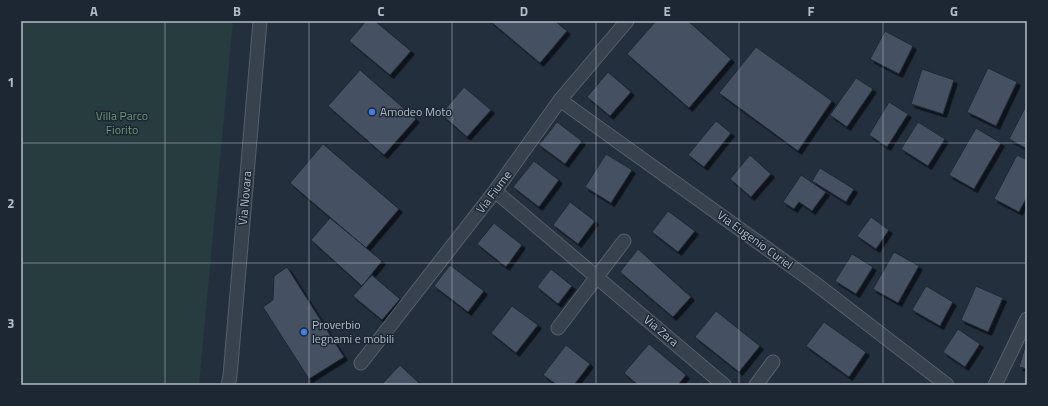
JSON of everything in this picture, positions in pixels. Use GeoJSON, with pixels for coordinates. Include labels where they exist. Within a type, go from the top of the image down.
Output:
{"type":"FeatureCollection","features":[{"type":"Feature","properties":{"kind":"street","name":"Via Novara"},"geometry":{"type":"LineString","coordinates":[[230,382],[260,21]]}},
{"type":"Feature","properties":{"kind":"street","name":"Via Fiume"},"geometry":{"type":"LineString","coordinates":[[361,363],[495,191],[560,100],[627,21]]}},
{"type":"Feature","properties":{"kind":"street","name":"Via Eugenio Curiel"},"geometry":{"type":"LineString","coordinates":[[560,100],[812,281],[947,385]]}},
{"type":"Feature","properties":{"kind":"street","name":"Via Zara"},"geometry":{"type":"LineString","coordinates":[[495,191],[724,385]]}},
{"type":"Feature","properties":{"kind":"street"},"geometry":{"type":"LineString","coordinates":[[558,328],[624,241]]}},
{"type":"Feature","properties":{"kind":"street"},"geometry":{"type":"LineString","coordinates":[[995,385],[1027,319]]}},
{"type":"Feature","properties":{"kind":"street"},"geometry":{"type":"LineString","coordinates":[[756,385],[773,362]]}},
{"type":"Feature","properties":{"kind":"green space","name":"Villa Parco Fiorito"},"geometry":{"type":"Polygon","coordinates":[[[21,21],[233,21],[199,385],[21,385],[21,21]]]}},
{"type":"Feature","properties":{"kind":"building"},"geometry":{"type":"Polygon","coordinates":[[[366,21],[375,21],[411,51],[390,75],[349,41],[366,21]]]}},
{"type":"Feature","properties":{"kind":"building"},"geometry":{"type":"Polygon","coordinates":[[[490,21],[555,21],[567,31],[540,63],[490,21]]]}},
{"type":"Feature","properties":{"kind":"building"},"geometry":{"type":"Polygon","coordinates":[[[656,21],[688,21],[731,59],[689,108],[627,54],[656,21]]]}},
{"type":"Feature","properties":{"kind":"building"},"geometry":{"type":"Polygon","coordinates":[[[885,31],[913,46],[899,74],[870,59],[885,31]]]}},
{"type":"Feature","properties":{"kind":"building"},"geometry":{"type":"Polygon","coordinates":[[[756,47],[832,101],[798,151],[719,93],[756,47]]]}},
{"type":"Feature","properties":{"kind":"building"},"geometry":{"type":"Polygon","coordinates":[[[988,68],[1017,82],[996,126],[967,112],[988,68]]]}},
{"type":"Feature","properties":{"kind":"building"},"geometry":{"type":"Polygon","coordinates":[[[922,69],[954,80],[943,114],[911,104],[922,69]]]}},
{"type":"Feature","properties":{"kind":"building","name":"Amodeo Moto"},"geometry":{"type":"Polygon","coordinates":[[[360,70],[416,119],[384,155],[328,106],[360,70]]]}},
{"type":"Feature","properties":{"kind":"building"},"geometry":{"type":"Polygon","coordinates":[[[608,72],[631,92],[610,116],[587,97],[608,72]]]}},
{"type":"Feature","properties":{"kind":"building"},"geometry":{"type":"Polygon","coordinates":[[[856,78],[873,89],[847,127],[830,115],[856,78]]]}},
{"type":"Feature","properties":{"kind":"building"},"geometry":{"type":"Polygon","coordinates":[[[464,87],[491,110],[467,137],[441,114],[464,87]]]}},
{"type":"Feature","properties":{"kind":"building"},"geometry":{"type":"Polygon","coordinates":[[[889,102],[908,114],[887,147],[869,135],[889,102]]]}},
{"type":"Feature","properties":{"kind":"building"},"geometry":{"type":"Polygon","coordinates":[[[1027,104],[1027,149],[1009,139],[1027,104]]]}},
{"type":"Feature","properties":{"kind":"building"},"geometry":{"type":"Polygon","coordinates":[[[716,121],[731,133],[704,167],[688,155],[716,121]]]}},
{"type":"Feature","properties":{"kind":"building"},"geometry":{"type":"Polygon","coordinates":[[[557,122],[582,141],[565,164],[539,145],[557,122]]]}},
{"type":"Feature","properties":{"kind":"building"},"geometry":{"type":"Polygon","coordinates":[[[918,122],[945,139],[928,166],[901,149],[918,122]]]}},
{"type":"Feature","properties":{"kind":"building"},"geometry":{"type":"Polygon","coordinates":[[[976,128],[1001,143],[974,189],[949,175],[976,128]]]}},
{"type":"Feature","properties":{"kind":"building"},"geometry":{"type":"Polygon","coordinates":[[[323,144],[399,209],[366,248],[290,183],[323,144]]]}},
{"type":"Feature","properties":{"kind":"building"},"geometry":{"type":"Polygon","coordinates":[[[606,154],[632,170],[611,203],[585,187],[606,154]]]}},
{"type":"Feature","properties":{"kind":"building"},"geometry":{"type":"Polygon","coordinates":[[[750,155],[771,174],[751,197],[730,179],[750,155]]]}},
{"type":"Feature","properties":{"kind":"building"},"geometry":{"type":"Polygon","coordinates":[[[1017,155],[1027,160],[1027,197],[1019,212],[994,199],[1017,155]]]}},
{"type":"Feature","properties":{"kind":"building"},"geometry":{"type":"Polygon","coordinates":[[[534,161],[559,180],[539,207],[513,187],[534,161]]]}},
{"type":"Feature","properties":{"kind":"building"},"geometry":{"type":"Polygon","coordinates":[[[820,168],[854,189],[846,202],[812,181],[820,168]]]}},
{"type":"Feature","properties":{"kind":"building"},"geometry":{"type":"Polygon","coordinates":[[[801,175],[826,192],[812,211],[799,202],[794,209],[783,202],[801,175]]]}},
{"type":"Feature","properties":{"kind":"building"},"geometry":{"type":"Polygon","coordinates":[[[570,202],[595,221],[578,244],[553,225],[570,202]]]}},
{"type":"Feature","properties":{"kind":"building"},"geometry":{"type":"Polygon","coordinates":[[[668,211],[695,231],[678,252],[652,232],[668,211]]]}},
{"type":"Feature","properties":{"kind":"building"},"geometry":{"type":"Polygon","coordinates":[[[871,217],[889,230],[876,249],[857,236],[871,217]]]}},
{"type":"Feature","properties":{"kind":"building"},"geometry":{"type":"Polygon","coordinates":[[[330,218],[382,261],[362,286],[311,240],[330,218]]]}},
{"type":"Feature","properties":{"kind":"building"},"geometry":{"type":"Polygon","coordinates":[[[494,223],[522,245],[506,267],[477,244],[494,223]]]}},
{"type":"Feature","properties":{"kind":"building"},"geometry":{"type":"Polygon","coordinates":[[[638,249],[691,297],[673,317],[620,272],[638,249]]]}},
{"type":"Feature","properties":{"kind":"building"},"geometry":{"type":"Polygon","coordinates":[[[894,252],[919,266],[898,303],[873,289],[894,252]]]}},
{"type":"Feature","properties":{"kind":"building"},"geometry":{"type":"Polygon","coordinates":[[[852,254],[873,267],[856,294],[835,281],[852,254]]]}},
{"type":"Feature","properties":{"kind":"building"},"geometry":{"type":"Polygon","coordinates":[[[450,265],[484,291],[468,312],[434,286],[450,265]]]}},
{"type":"Feature","properties":{"kind":"building","name":"Proverbio legnami e mobili"},"geometry":{"type":"Polygon","coordinates":[[[287,267],[344,357],[309,379],[263,307],[273,300],[274,276],[287,267]]]}},
{"type":"Feature","properties":{"kind":"building"},"geometry":{"type":"Polygon","coordinates":[[[551,269],[572,286],[558,304],[537,287],[551,269]]]}},
{"type":"Feature","properties":{"kind":"building"},"geometry":{"type":"Polygon","coordinates":[[[372,275],[400,299],[382,320],[353,296],[372,275]]]}},
{"type":"Feature","properties":{"kind":"building"},"geometry":{"type":"Polygon","coordinates":[[[926,286],[953,302],[940,326],[912,310],[926,286]]]}},
{"type":"Feature","properties":{"kind":"building"},"geometry":{"type":"Polygon","coordinates":[[[976,286],[1003,298],[988,332],[961,320],[976,286]]]}},
{"type":"Feature","properties":{"kind":"building"},"geometry":{"type":"Polygon","coordinates":[[[512,306],[538,325],[516,353],[491,333],[512,306]]]}},
{"type":"Feature","properties":{"kind":"building"},"geometry":{"type":"Polygon","coordinates":[[[716,311],[760,346],[739,372],[695,337],[716,311]]]}},
{"type":"Feature","properties":{"kind":"building"},"geometry":{"type":"Polygon","coordinates":[[[824,322],[866,352],[849,377],[806,346],[824,322]]]}},
{"type":"Feature","properties":{"kind":"building"},"geometry":{"type":"Polygon","coordinates":[[[958,329],[980,344],[965,367],[943,352],[958,329]]]}},
{"type":"Feature","properties":{"kind":"building"},"geometry":{"type":"Polygon","coordinates":[[[1027,340],[1027,369],[1019,367],[1027,340]]]}},
{"type":"Feature","properties":{"kind":"building"},"geometry":{"type":"Polygon","coordinates":[[[649,344],[686,375],[678,385],[638,385],[624,373],[649,344]]]}},
{"type":"Feature","properties":{"kind":"building"},"geometry":{"type":"Polygon","coordinates":[[[566,345],[590,364],[574,385],[557,385],[543,375],[566,345]]]}},
{"type":"Feature","properties":{"kind":"building"},"geometry":{"type":"Polygon","coordinates":[[[400,365],[421,385],[383,385],[382,384],[400,365]]]}},
{"type":"Feature","properties":{"kind":"place","name":"Amodeo Moto"},"geometry":{"type":"Point","coordinates":[372,112]}},
{"type":"Feature","properties":{"kind":"place","name":"Proverbio legnami e mobili"},"geometry":{"type":"Point","coordinates":[304,332]}}]}
